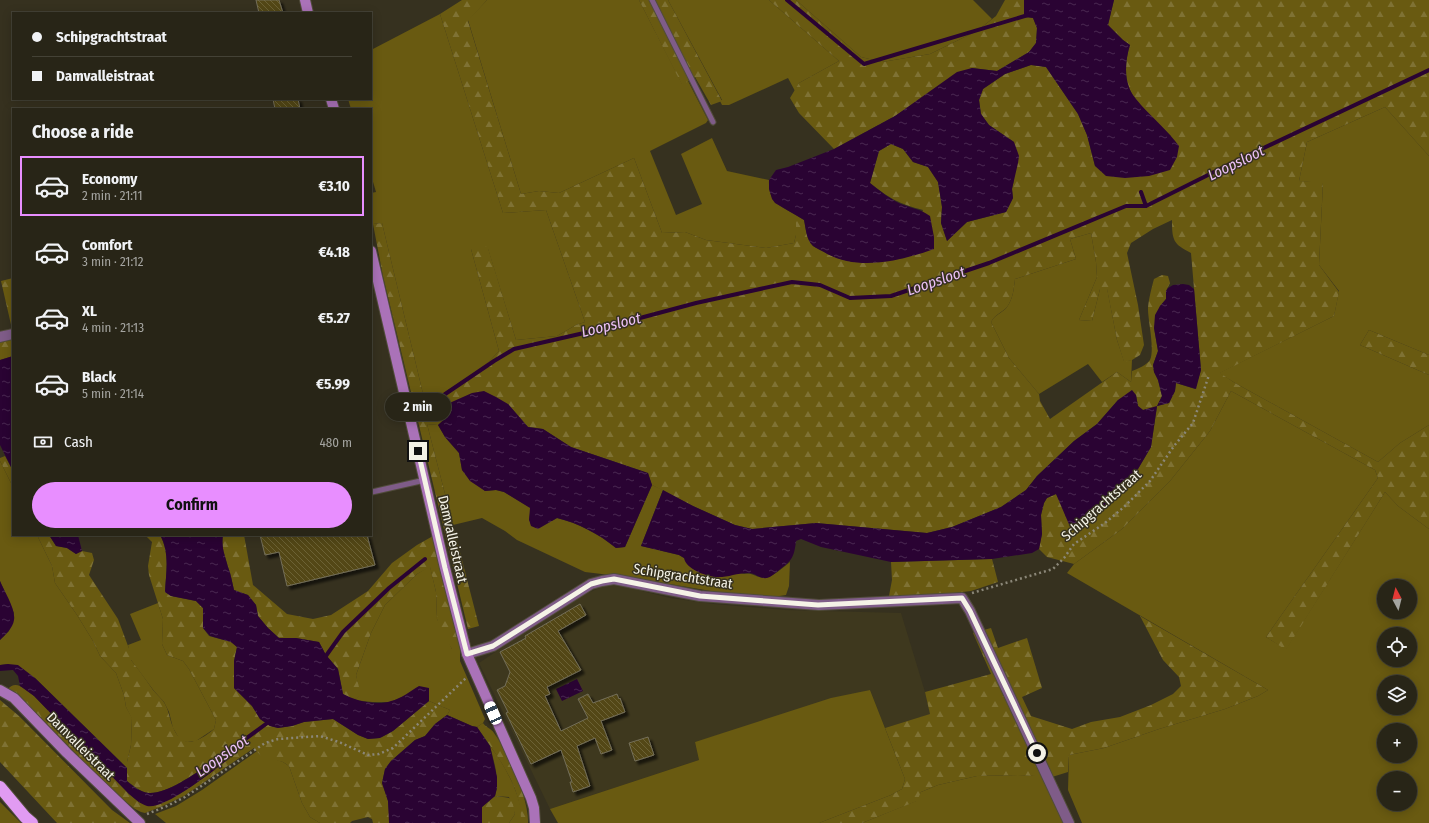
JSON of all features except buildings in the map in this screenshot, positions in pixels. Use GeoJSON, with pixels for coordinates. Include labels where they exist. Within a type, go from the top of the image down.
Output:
{"type":"FeatureCollection","features":[{"type":"Feature","properties":{"kind":"highway"},"geometry":{"type":"LineString","coordinates":[[0,787],[24,817],[32,823]]}},
{"type":"Feature","properties":{"kind":"street"},"geometry":{"type":"LineString","coordinates":[[305,0],[308,12]]}},
{"type":"Feature","properties":{"kind":"street","name":"Damvalleistraat"},"geometry":{"type":"LineString","coordinates":[[372,255],[445,568],[467,654],[531,798],[534,808],[534,823]]}},
{"type":"Feature","properties":{"kind":"street"},"geometry":{"type":"LineString","coordinates":[[0,337],[12,334]]}},
{"type":"Feature","properties":{"kind":"street","name":"Schipgrachtstraat"},"geometry":{"type":"LineString","coordinates":[[467,654],[493,646],[591,584],[614,579],[700,596],[818,605],[962,598]]}},
{"type":"Feature","properties":{"kind":"street"},"geometry":{"type":"LineString","coordinates":[[962,598],[970,611],[1069,823]]}},
{"type":"Feature","properties":{"kind":"street","name":"Damvalleistraat"},"geometry":{"type":"LineString","coordinates":[[0,690],[14,698],[67,753],[138,821]]}},
{"type":"Feature","properties":{"kind":"lane"},"geometry":{"type":"LineString","coordinates":[[652,0],[713,122]]}},
{"type":"Feature","properties":{"kind":"lane"},"geometry":{"type":"LineString","coordinates":[[372,492],[425,480]]}},
{"type":"Feature","properties":{"kind":"path","name":"Schipgrachtstraat"},"geometry":{"type":"LineString","coordinates":[[962,598],[965,595],[1052,569],[1064,558],[1074,544],[1105,523],[1124,507],[1150,481],[1174,446],[1193,423],[1210,375]]}},
{"type":"Feature","properties":{"kind":"path"},"geometry":{"type":"LineString","coordinates":[[138,821],[185,797],[265,743],[278,739],[320,736],[339,742],[368,755],[379,754],[393,748],[474,671]]}},
{"type":"Feature","properties":{"kind":"shaded area"},"geometry":{"type":"Polygon","coordinates":[[[611,585],[670,598],[714,604],[785,610],[901,613],[931,714],[885,728],[870,690],[695,742],[699,760],[550,809],[479,663],[583,595],[611,585]]]}},
{"type":"Feature","properties":{"kind":"green space"},"geometry":{"type":"Polygon","coordinates":[[[462,0],[487,0],[468,21],[521,194],[539,191],[559,193],[634,158],[662,233],[685,232],[706,240],[766,248],[794,243],[796,235],[796,215],[804,220],[808,237],[813,246],[843,260],[853,262],[874,262],[905,258],[923,210],[895,200],[870,183],[879,151],[891,144],[903,149],[913,162],[928,167],[938,182],[942,207],[941,223],[947,241],[967,222],[1006,212],[1013,198],[1014,142],[989,125],[981,114],[979,100],[983,89],[1005,74],[1031,65],[1046,67],[1078,114],[1087,135],[1095,166],[1171,136],[1142,107],[1129,88],[1126,78],[1126,66],[1130,45],[1108,25],[1114,0],[1429,0],[1429,156],[1385,107],[1307,142],[1299,181],[1323,182],[1319,265],[1339,292],[1334,316],[1220,373],[1235,383],[1378,462],[1400,443],[1429,425],[1429,529],[1398,506],[1385,492],[1286,650],[1266,637],[1378,478],[1375,470],[1231,391],[1210,431],[1170,481],[1122,529],[1074,564],[1047,557],[1039,549],[1042,534],[1041,515],[1044,503],[1047,498],[1056,494],[1061,502],[1066,517],[1113,499],[1138,469],[1151,447],[1157,407],[1143,410],[1138,406],[1136,395],[1118,400],[1097,424],[1074,441],[1037,476],[1026,490],[1001,507],[952,527],[927,533],[816,523],[752,529],[735,525],[652,485],[648,473],[571,447],[543,429],[528,427],[508,404],[445,405],[449,415],[438,425],[427,424],[479,626],[468,629],[383,276],[373,224],[382,223],[425,402],[436,399],[484,367],[499,351],[471,249],[476,243],[482,244],[488,248],[516,340],[557,336],[576,325],[585,322],[546,210],[503,213],[440,14],[462,0]],[[1172,220],[1153,229],[1131,243],[1127,253],[1138,305],[1144,345],[1140,355],[1132,360],[1124,362],[1117,340],[1107,289],[1100,289],[1092,321],[1079,320],[1097,277],[1091,233],[1070,239],[1076,259],[1015,279],[1011,301],[1007,307],[991,322],[1009,358],[1039,394],[1040,401],[1050,419],[1117,372],[1131,382],[1132,371],[1149,362],[1152,349],[1148,314],[1149,302],[1154,279],[1162,275],[1168,276],[1170,283],[1166,291],[1166,299],[1160,306],[1154,328],[1158,351],[1153,365],[1162,396],[1157,406],[1169,403],[1175,391],[1176,383],[1195,389],[1201,370],[1191,253],[1177,244],[1173,237],[1172,220]]]}},
{"type":"Feature","properties":{"kind":"green space"},"geometry":{"type":"Polygon","coordinates":[[[487,0],[639,0],[682,84],[688,81],[708,120],[706,123],[650,151],[676,215],[702,204],[681,154],[712,138],[727,171],[769,180],[770,193],[776,202],[796,215],[796,235],[794,243],[766,248],[706,240],[685,232],[662,233],[634,158],[559,193],[539,191],[521,194],[468,20],[487,0]]]}},
{"type":"Feature","properties":{"kind":"green space"},"geometry":{"type":"Polygon","coordinates":[[[639,0],[668,0],[722,101],[711,105],[695,77],[682,85],[639,0]]]}},
{"type":"Feature","properties":{"kind":"green space"},"geometry":{"type":"Polygon","coordinates":[[[668,0],[769,0],[839,61],[799,83],[795,91],[788,78],[729,105],[722,105],[720,101],[722,100],[668,0]]]}},
{"type":"Feature","properties":{"kind":"green space"},"geometry":{"type":"Polygon","coordinates":[[[769,0],[796,0],[861,57],[882,62],[930,54],[977,31],[996,16],[1005,0],[1024,0],[1024,16],[1033,18],[1037,28],[1036,43],[1029,52],[997,71],[972,68],[895,116],[834,149],[799,113],[790,98],[799,83],[839,61],[769,0]]]}},
{"type":"Feature","properties":{"kind":"green space"},"geometry":{"type":"Polygon","coordinates":[[[796,0],[973,0],[992,19],[977,31],[930,54],[882,62],[861,57],[796,0]]]}},
{"type":"Feature","properties":{"kind":"green space"},"geometry":{"type":"Polygon","coordinates":[[[440,14],[503,213],[546,210],[585,322],[576,325],[557,336],[516,340],[488,249],[471,249],[499,351],[484,367],[436,399],[425,402],[382,223],[373,224],[372,220],[372,193],[376,192],[372,178],[372,108],[351,108],[348,100],[372,100],[372,49],[440,14]]]}},
{"type":"Feature","properties":{"kind":"green space"},"geometry":{"type":"Polygon","coordinates":[[[1385,107],[1429,156],[1429,355],[1369,330],[1360,345],[1429,375],[1429,425],[1400,443],[1378,462],[1219,373],[1334,316],[1339,291],[1319,265],[1323,183],[1299,181],[1307,142],[1385,107]]]}},
{"type":"Feature","properties":{"kind":"green space"},"geometry":{"type":"Polygon","coordinates":[[[1091,233],[1097,277],[1079,320],[1092,321],[1100,289],[1107,288],[1117,340],[1124,361],[1132,360],[1131,382],[1117,372],[1102,382],[1088,364],[1039,394],[1009,358],[991,322],[1011,301],[1015,279],[1076,259],[1070,239],[1091,233]]]}},
{"type":"Feature","properties":{"kind":"green space"},"geometry":{"type":"Polygon","coordinates":[[[12,278],[12,329],[1,281],[12,278]]]}},
{"type":"Feature","properties":{"kind":"green space"},"geometry":{"type":"Polygon","coordinates":[[[1369,330],[1429,355],[1429,375],[1360,345],[1369,330]]]}},
{"type":"Feature","properties":{"kind":"green space"},"geometry":{"type":"Polygon","coordinates":[[[12,339],[12,356],[0,360],[0,342],[12,339]]]}},
{"type":"Feature","properties":{"kind":"green space"},"geometry":{"type":"Polygon","coordinates":[[[1231,391],[1375,470],[1378,478],[1266,637],[1286,649],[1385,492],[1398,506],[1429,529],[1429,823],[1082,823],[1068,790],[1069,755],[1104,748],[1159,729],[1225,709],[1258,696],[1268,690],[1067,573],[1074,564],[1122,529],[1170,481],[1210,431],[1231,391]]]}},
{"type":"Feature","properties":{"kind":"green space"},"geometry":{"type":"Polygon","coordinates":[[[427,424],[438,425],[445,437],[459,453],[462,470],[485,491],[496,490],[504,492],[531,508],[529,520],[552,521],[557,518],[565,520],[603,538],[616,548],[625,547],[652,485],[663,490],[641,546],[763,578],[776,573],[790,562],[789,586],[786,595],[773,597],[734,595],[635,578],[585,572],[517,540],[505,531],[482,518],[453,525],[427,424]]]}},
{"type":"Feature","properties":{"kind":"green space"},"geometry":{"type":"Polygon","coordinates":[[[5,456],[12,469],[12,485],[0,461],[0,458],[5,456]]]}},
{"type":"Feature","properties":{"kind":"green space"},"geometry":{"type":"Polygon","coordinates":[[[0,461],[12,485],[12,536],[37,536],[52,566],[55,583],[77,615],[93,641],[100,656],[116,673],[124,695],[126,707],[132,718],[131,745],[127,768],[35,678],[8,664],[0,665],[0,640],[9,631],[14,613],[0,581],[0,461]]]}},
{"type":"Feature","properties":{"kind":"green space"},"geometry":{"type":"Polygon","coordinates":[[[37,536],[50,536],[56,546],[67,548],[76,554],[82,551],[92,553],[94,560],[89,575],[118,619],[131,654],[131,660],[165,704],[177,734],[181,739],[186,741],[192,742],[209,733],[214,729],[216,720],[189,669],[183,661],[167,655],[162,644],[163,619],[149,575],[148,566],[152,542],[146,536],[160,536],[163,542],[167,563],[165,592],[171,596],[196,601],[203,608],[203,628],[209,636],[231,642],[237,647],[234,661],[234,688],[252,706],[260,719],[270,726],[278,728],[304,722],[333,719],[358,735],[368,739],[380,738],[393,731],[429,701],[450,710],[447,715],[435,724],[425,736],[415,740],[391,761],[385,769],[382,783],[388,801],[390,823],[373,823],[372,819],[368,817],[352,821],[350,823],[320,823],[310,817],[302,803],[289,766],[283,762],[265,758],[254,748],[184,796],[145,813],[135,809],[116,794],[31,708],[8,689],[11,686],[18,685],[34,696],[129,794],[140,803],[178,795],[229,758],[225,753],[178,784],[158,792],[149,793],[143,791],[127,781],[127,762],[131,745],[132,719],[126,707],[124,695],[116,673],[100,656],[93,641],[77,615],[55,583],[52,566],[37,536]]]}},
{"type":"Feature","properties":{"kind":"green space"},"geometry":{"type":"Polygon","coordinates":[[[223,536],[244,536],[253,585],[287,614],[313,619],[331,615],[368,591],[392,563],[417,545],[433,536],[460,649],[452,649],[441,632],[437,619],[436,592],[430,567],[417,574],[385,605],[371,633],[356,675],[361,695],[354,700],[343,694],[338,669],[326,655],[319,642],[296,638],[279,638],[258,616],[256,605],[248,595],[234,590],[223,544],[223,536]]]}},
{"type":"Feature","properties":{"kind":"green space"},"geometry":{"type":"Polygon","coordinates":[[[992,559],[998,582],[971,591],[888,601],[892,580],[891,562],[992,559]]]}},
{"type":"Feature","properties":{"kind":"green space"},"geometry":{"type":"Polygon","coordinates":[[[430,566],[436,592],[437,619],[452,649],[460,649],[460,661],[485,719],[483,723],[477,727],[447,715],[450,710],[429,701],[429,688],[391,702],[354,700],[360,695],[356,675],[371,633],[385,605],[417,574],[430,566]]]}},
{"type":"Feature","properties":{"kind":"green space"},"geometry":{"type":"Polygon","coordinates":[[[158,603],[163,619],[162,644],[167,655],[183,661],[189,669],[216,720],[214,729],[196,741],[187,742],[180,740],[173,728],[169,712],[164,702],[131,660],[128,645],[141,640],[130,614],[158,603]]]}},
{"type":"Feature","properties":{"kind":"green space"},"geometry":{"type":"Polygon","coordinates":[[[1140,616],[1268,690],[1258,696],[1225,709],[1159,729],[1104,748],[1069,755],[1068,772],[1052,777],[1018,775],[977,776],[938,785],[921,792],[917,801],[862,823],[819,823],[891,795],[902,789],[905,779],[885,728],[930,714],[925,692],[991,674],[973,633],[991,628],[998,648],[1027,638],[1042,688],[1022,697],[1031,716],[1072,729],[1091,722],[1120,717],[1151,705],[1173,694],[1181,686],[1179,677],[1163,660],[1140,616]]]}},
{"type":"Feature","properties":{"kind":"green space"},"geometry":{"type":"Polygon","coordinates":[[[870,690],[905,779],[902,789],[891,795],[819,823],[558,823],[550,809],[699,760],[695,742],[831,698],[870,690]]]}},
{"type":"Feature","properties":{"kind":"green space"},"geometry":{"type":"Polygon","coordinates":[[[0,700],[19,716],[112,810],[130,823],[57,823],[0,762],[0,700]]]}},
{"type":"Feature","properties":{"kind":"green space"},"geometry":{"type":"Polygon","coordinates":[[[483,723],[500,741],[517,776],[525,801],[528,823],[521,823],[520,809],[513,784],[500,760],[477,727],[483,723]]]}},
{"type":"Feature","properties":{"kind":"green space"},"geometry":{"type":"Polygon","coordinates":[[[490,746],[505,768],[517,794],[521,810],[521,823],[509,823],[515,814],[509,797],[495,796],[497,777],[490,746]]]}},
{"type":"Feature","properties":{"kind":"green space"},"geometry":{"type":"Polygon","coordinates":[[[257,751],[259,754],[283,762],[289,766],[302,803],[310,817],[320,823],[166,823],[155,814],[176,806],[202,790],[257,751]]]}},
{"type":"Feature","properties":{"kind":"green space"},"geometry":{"type":"Polygon","coordinates":[[[977,776],[1042,776],[1064,823],[862,823],[916,801],[921,792],[938,785],[977,776]]]}},
{"type":"Feature","properties":{"kind":"green space"},"geometry":{"type":"Polygon","coordinates":[[[495,796],[512,800],[515,814],[509,823],[482,823],[482,807],[495,796]]]}},
{"type":"Feature","properties":{"kind":"green space"},"geometry":{"type":"Polygon","coordinates":[[[0,802],[21,823],[0,823],[0,802]]]}},
{"type":"Feature","properties":{"kind":"water"},"geometry":{"type":"Polygon","coordinates":[[[1024,0],[1114,0],[1108,25],[1130,45],[1127,55],[1126,71],[1127,82],[1130,90],[1141,105],[1166,130],[1179,146],[1177,157],[1170,170],[1149,176],[1125,178],[1106,176],[1095,166],[1087,135],[1078,114],[1046,67],[1031,65],[1005,74],[983,89],[979,100],[981,114],[989,125],[1014,142],[1019,156],[1012,189],[1013,198],[1006,212],[967,222],[947,241],[941,223],[942,207],[938,182],[928,167],[913,162],[903,149],[891,144],[879,151],[870,183],[897,202],[919,210],[930,216],[934,237],[934,249],[893,260],[864,263],[850,262],[837,258],[813,246],[808,237],[804,220],[775,203],[772,199],[769,189],[769,180],[776,170],[788,167],[834,149],[895,116],[957,72],[972,68],[997,71],[1029,52],[1036,43],[1037,28],[1033,18],[1024,17],[1024,0]]]}},
{"type":"Feature","properties":{"kind":"water"},"geometry":{"type":"Polygon","coordinates":[[[1173,285],[1189,285],[1194,289],[1201,370],[1196,389],[1176,383],[1175,391],[1169,403],[1157,406],[1162,396],[1153,365],[1158,351],[1154,328],[1155,315],[1166,299],[1166,291],[1168,288],[1173,285]]]}},
{"type":"Feature","properties":{"kind":"water"},"geometry":{"type":"Polygon","coordinates":[[[12,356],[12,469],[0,445],[0,360],[12,356]]]}},
{"type":"Feature","properties":{"kind":"water"},"geometry":{"type":"Polygon","coordinates":[[[1132,390],[1136,395],[1138,406],[1143,410],[1157,406],[1151,447],[1138,469],[1113,499],[1082,528],[1071,529],[1056,494],[1047,498],[1041,515],[1042,534],[1039,549],[1032,553],[992,559],[891,562],[821,547],[801,539],[796,541],[793,556],[789,562],[771,576],[765,578],[750,573],[742,573],[724,577],[707,575],[692,569],[685,562],[684,558],[679,555],[641,546],[663,490],[693,506],[735,525],[752,529],[816,523],[927,533],[952,527],[1001,507],[1026,490],[1037,476],[1074,441],[1097,424],[1118,400],[1132,390]]]}},
{"type":"Feature","properties":{"kind":"water"},"geometry":{"type":"Polygon","coordinates":[[[484,391],[508,404],[528,427],[543,429],[571,447],[648,473],[652,485],[625,547],[616,548],[603,538],[588,530],[557,518],[538,529],[531,526],[529,520],[530,508],[504,492],[496,490],[485,491],[470,481],[462,470],[459,453],[445,437],[438,425],[449,415],[445,405],[472,393],[484,391]]]}},
{"type":"Feature","properties":{"kind":"water"},"geometry":{"type":"Polygon","coordinates":[[[50,536],[78,536],[82,551],[76,554],[67,548],[56,546],[50,536]]]}},
{"type":"Feature","properties":{"kind":"water"},"geometry":{"type":"Polygon","coordinates":[[[160,536],[223,536],[224,551],[234,590],[248,595],[256,605],[258,616],[279,638],[296,638],[319,642],[326,655],[338,669],[343,694],[354,699],[379,703],[398,699],[419,686],[429,688],[429,701],[393,731],[380,738],[368,739],[358,735],[333,719],[304,722],[278,728],[270,726],[260,719],[252,706],[234,688],[234,661],[237,647],[231,642],[210,636],[203,628],[203,608],[196,601],[171,596],[165,592],[166,556],[160,536]]]}},
{"type":"Feature","properties":{"kind":"water"},"geometry":{"type":"Polygon","coordinates":[[[0,581],[12,605],[14,620],[12,626],[0,640],[0,581]]]}},
{"type":"Feature","properties":{"kind":"water"},"geometry":{"type":"Polygon","coordinates":[[[0,665],[18,665],[35,678],[127,768],[127,781],[143,792],[158,792],[168,789],[188,778],[225,753],[230,758],[177,796],[155,806],[144,805],[129,794],[34,696],[20,686],[18,676],[13,670],[0,671],[0,665]]]}},
{"type":"Feature","properties":{"kind":"water"},"geometry":{"type":"Polygon","coordinates":[[[577,679],[583,691],[562,701],[556,689],[577,679]]]}},
{"type":"Feature","properties":{"kind":"water"},"geometry":{"type":"Polygon","coordinates":[[[447,715],[477,727],[490,746],[497,777],[497,788],[495,796],[482,807],[482,823],[389,823],[388,801],[382,783],[385,769],[391,761],[415,740],[425,736],[435,724],[447,715]]]}},
{"type":"Feature","properties":{"kind":"waterway"},"geometry":{"type":"LineString","coordinates":[[787,0],[864,64],[1028,15]]}},
{"type":"Feature","properties":{"kind":"waterway","name":"Loopsloot"},"geometry":{"type":"LineString","coordinates":[[429,405],[514,349],[584,333],[696,303],[792,282],[820,285],[850,298],[891,296],[989,263],[1126,206],[1146,206],[1236,161],[1429,70]]}},
{"type":"Feature","properties":{"kind":"waterway"},"geometry":{"type":"LineString","coordinates":[[1141,192],[1146,206]]}},
{"type":"Feature","properties":{"kind":"waterway","name":"Loopsloot"},"geometry":{"type":"LineString","coordinates":[[323,660],[343,632],[389,588],[425,559]]}},
{"type":"Feature","properties":{"kind":"waterway","name":"Loopsloot"},"geometry":{"type":"LineString","coordinates":[[222,756],[270,721]]}},
{"type":"Feature","properties":{"kind":"route"},"geometry":{"type":"LineString","coordinates":[[418,451],[445,568],[467,654],[493,646],[591,584],[614,579],[636,582],[700,596],[818,605],[866,604],[962,598],[970,611],[1037,753]]}}]}
